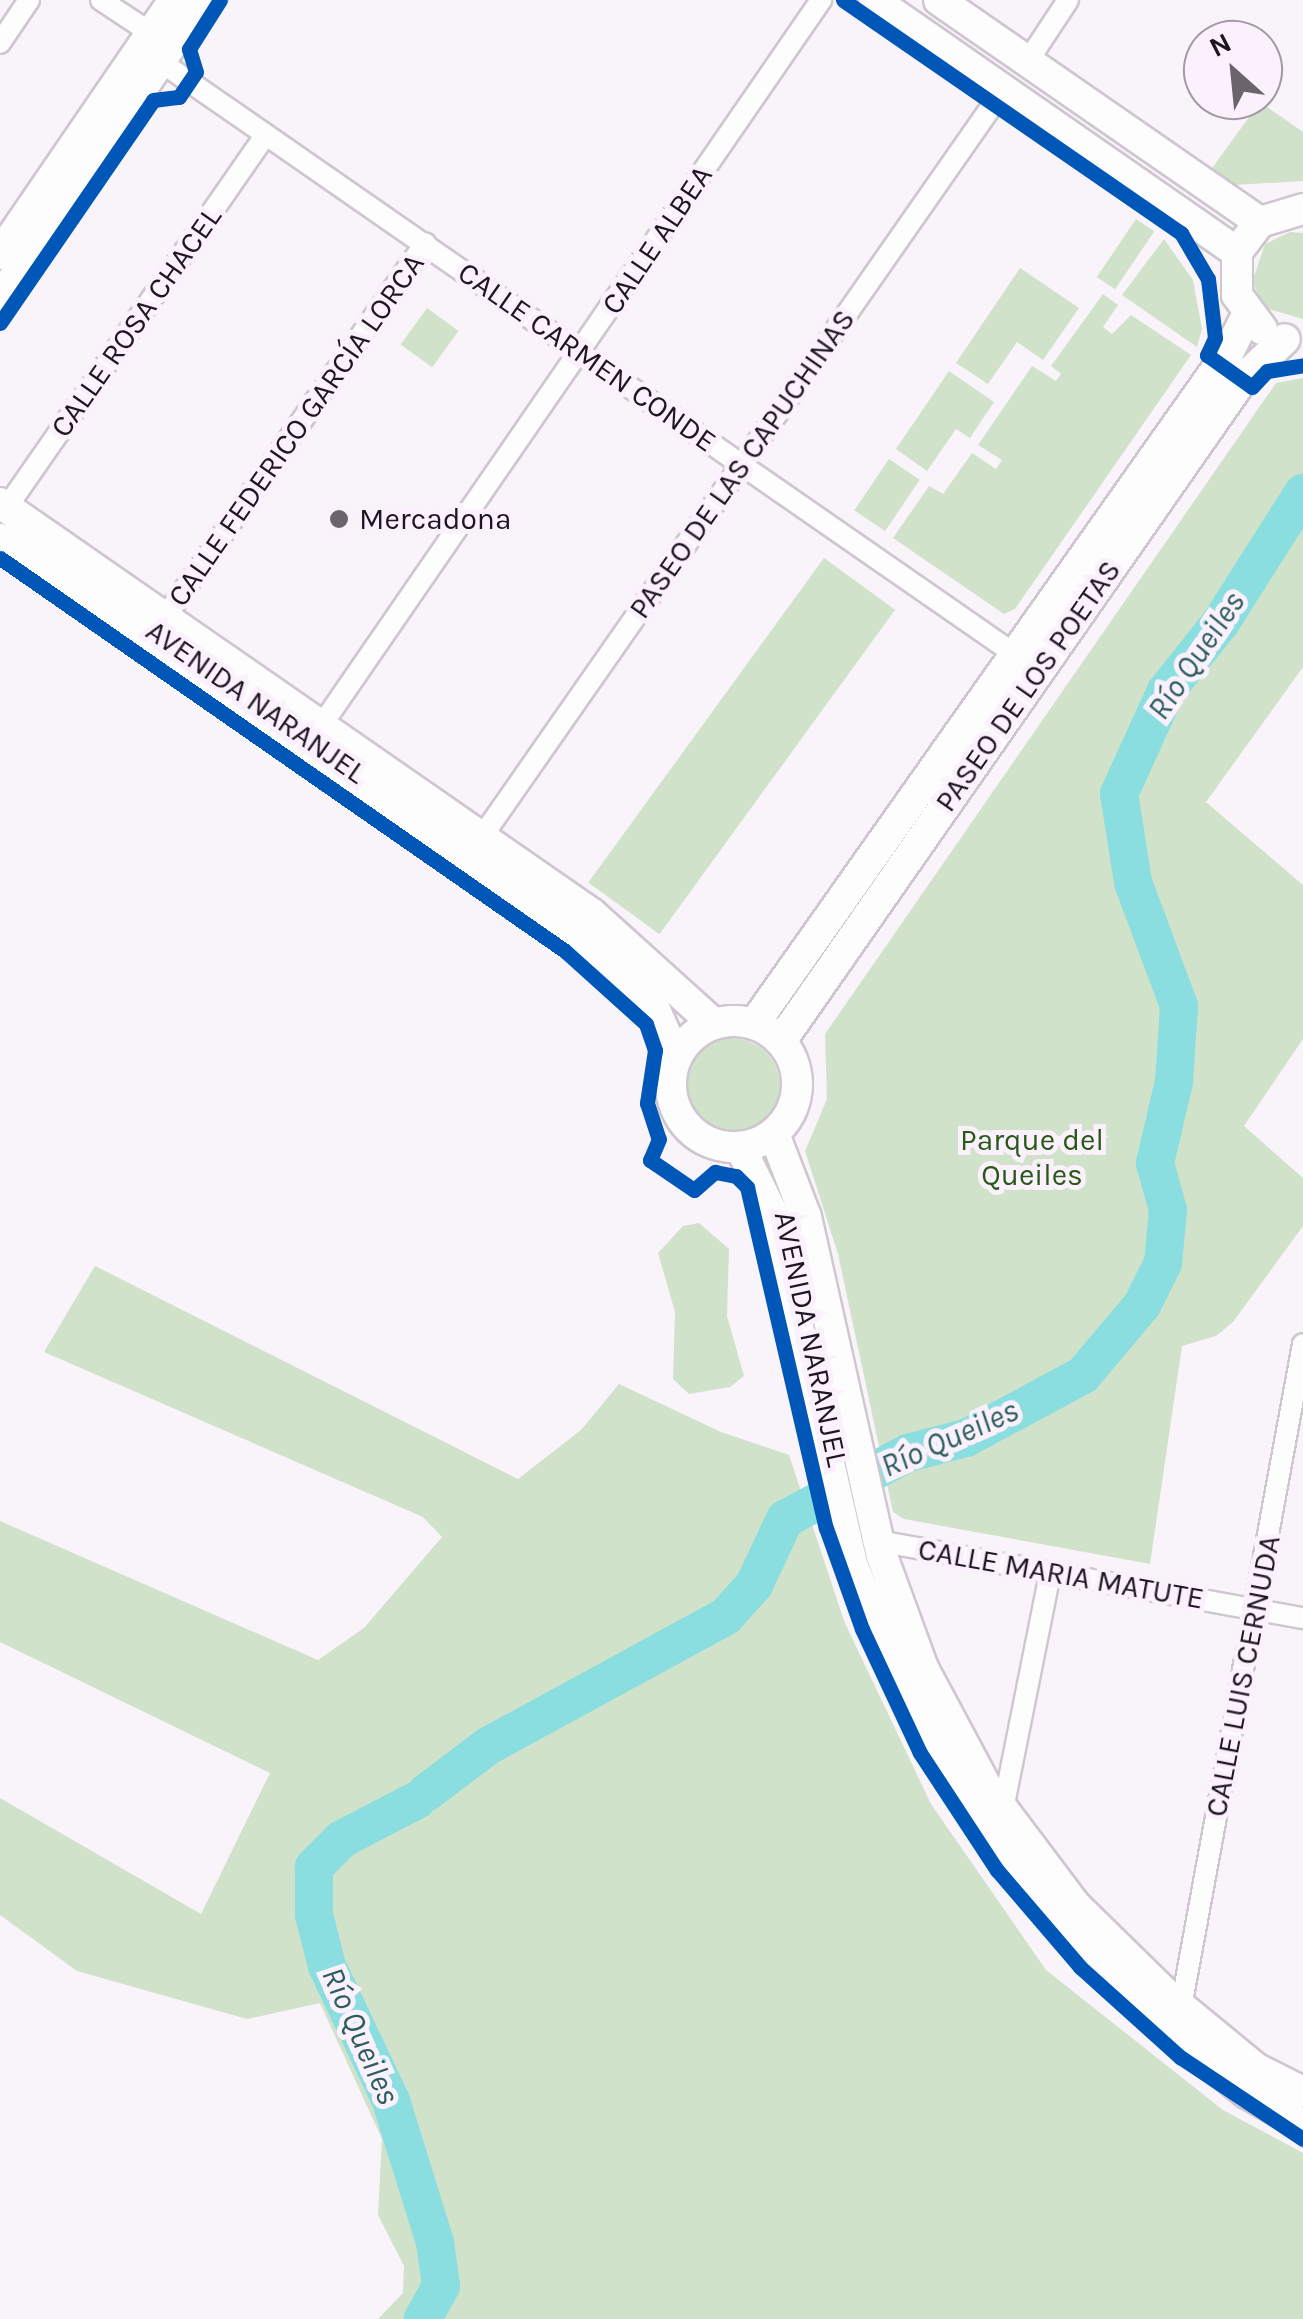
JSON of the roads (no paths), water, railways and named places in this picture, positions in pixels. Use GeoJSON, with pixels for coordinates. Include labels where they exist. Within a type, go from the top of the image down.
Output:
{"type":"FeatureCollection","features":[{"type":"Feature","properties":{"kind":"street"},"geometry":{"type":"LineString","coordinates":[[0,43],[29,0]]}},
{"type":"Feature","properties":{"kind":"street","name":"CALLE CARMEN CONDE"},"geometry":{"type":"LineString","coordinates":[[100,0],[265,136],[1013,653]]}},
{"type":"Feature","properties":{"kind":"street"},"geometry":{"type":"LineString","coordinates":[[0,299],[156,48],[174,0]]}},
{"type":"Feature","properties":{"kind":"street"},"geometry":{"type":"LineString","coordinates":[[0,254],[156,48],[202,0]]}},
{"type":"Feature","properties":{"kind":"street","name":"CALLE ALBEA"},"geometry":{"type":"LineString","coordinates":[[321,726],[821,0]]}},
{"type":"Feature","properties":{"kind":"street"},"geometry":{"type":"LineString","coordinates":[[874,0],[1237,252]]}},
{"type":"Feature","properties":{"kind":"street"},"geometry":{"type":"LineString","coordinates":[[939,0],[1260,222]]}},
{"type":"Feature","properties":{"kind":"street"},"geometry":{"type":"LineString","coordinates":[[1028,61],[1068,0]]}},
{"type":"Feature","properties":{"kind":"street","name":"PASEO DE LAS CAPUCHINAS"},"geometry":{"type":"LineString","coordinates":[[481,838],[1003,90]]}},
{"type":"Feature","properties":{"kind":"street","name":"CALLE ROSA CHACEL"},"geometry":{"type":"LineString","coordinates":[[4,505],[265,136]]}},
{"type":"Feature","properties":{"kind":"street"},"geometry":{"type":"LineString","coordinates":[[1294,339],[1247,315],[1235,284],[1237,252],[1260,222],[1303,209]]}},
{"type":"Feature","properties":{"kind":"street","name":"CALLE FEDERICO GARCÍA LORCA"},"geometry":{"type":"LineString","coordinates":[[166,616],[425,243]]}},
{"type":"Feature","properties":{"kind":"street","name":"PASEO DE LOS POETAS"},"geometry":{"type":"LineString","coordinates":[[754,1024],[1228,353],[1247,315]]}},
{"type":"Feature","properties":{"kind":"street","name":"PASEO DE LOS POETAS"},"geometry":{"type":"LineString","coordinates":[[781,1042],[1242,380],[1294,339]]}},
{"type":"Feature","properties":{"kind":"street","name":"AVENIDA NARANJEL"},"geometry":{"type":"LineString","coordinates":[[4,505],[592,914],[714,1024]]}},
{"type":"Feature","properties":{"kind":"street","name":"AVENIDA NARANJEL"},"geometry":{"type":"LineString","coordinates":[[0,540],[572,936],[655,1010],[676,1057]]}},
{"type":"Feature","properties":{"kind":"street"},"geometry":{"type":"LineString","coordinates":[[714,1024],[754,1024],[781,1042],[797,1079],[788,1118],[774,1134],[740,1148],[704,1141],[686,1126],[673,1105],[676,1057],[714,1024]]}},
{"type":"Feature","properties":{"kind":"street","name":"AVENIDA NARANJEL"},"geometry":{"type":"LineString","coordinates":[[774,1134],[806,1218],[852,1564],[900,1680],[966,1802],[1056,1922],[1150,2016],[1247,2093],[1303,2125]]}},
{"type":"Feature","properties":{"kind":"street","name":"AVENIDA NARANJEL"},"geometry":{"type":"LineString","coordinates":[[740,1148],[772,1212],[838,1438],[923,1668],[1003,1809],[1076,1906],[1181,2007],[1257,2069],[1303,2092]]}},
{"type":"Feature","properties":{"kind":"street","name":"CALLE LUIS CERNUDA"},"geometry":{"type":"LineString","coordinates":[[1181,2007],[1303,1344]]}},
{"type":"Feature","properties":{"kind":"street","name":"CALLE MARIA MATUTE"},"geometry":{"type":"LineString","coordinates":[[878,1541],[1303,1618]]}},
{"type":"Feature","properties":{"kind":"street"},"geometry":{"type":"LineString","coordinates":[[1003,1809],[1050,1572]]}},
{"type":"Feature","properties":{"kind":"waterway","name":"Río Queiles"},"geometry":{"type":"LineString","coordinates":[[427,1792],[488,1746],[726,1616],[754,1585],[785,1519],[908,1453],[966,1438],[1083,1375],[1142,1305],[1163,1263],[1168,1210],[1155,1163],[1174,1082],[1179,1006],[1133,882],[1119,794],[1166,691],[1221,622],[1303,493]]}},
{"type":"Feature","properties":{"kind":"waterway","name":"Río Queiles"},"geometry":{"type":"LineString","coordinates":[[417,1800],[342,1839],[314,1867],[314,1915],[327,1966],[391,2101],[435,2242],[441,2286],[423,2319]]}},
{"type":"Feature","properties":{"kind":"place","name":"Mercadona"},"geometry":{"type":"Point","coordinates":[339,519]}},
{"type":"Feature","properties":{"kind":"park label","name":"Parque del Queiles"},"geometry":{"type":"Point","coordinates":[1032,1157]}}]}
